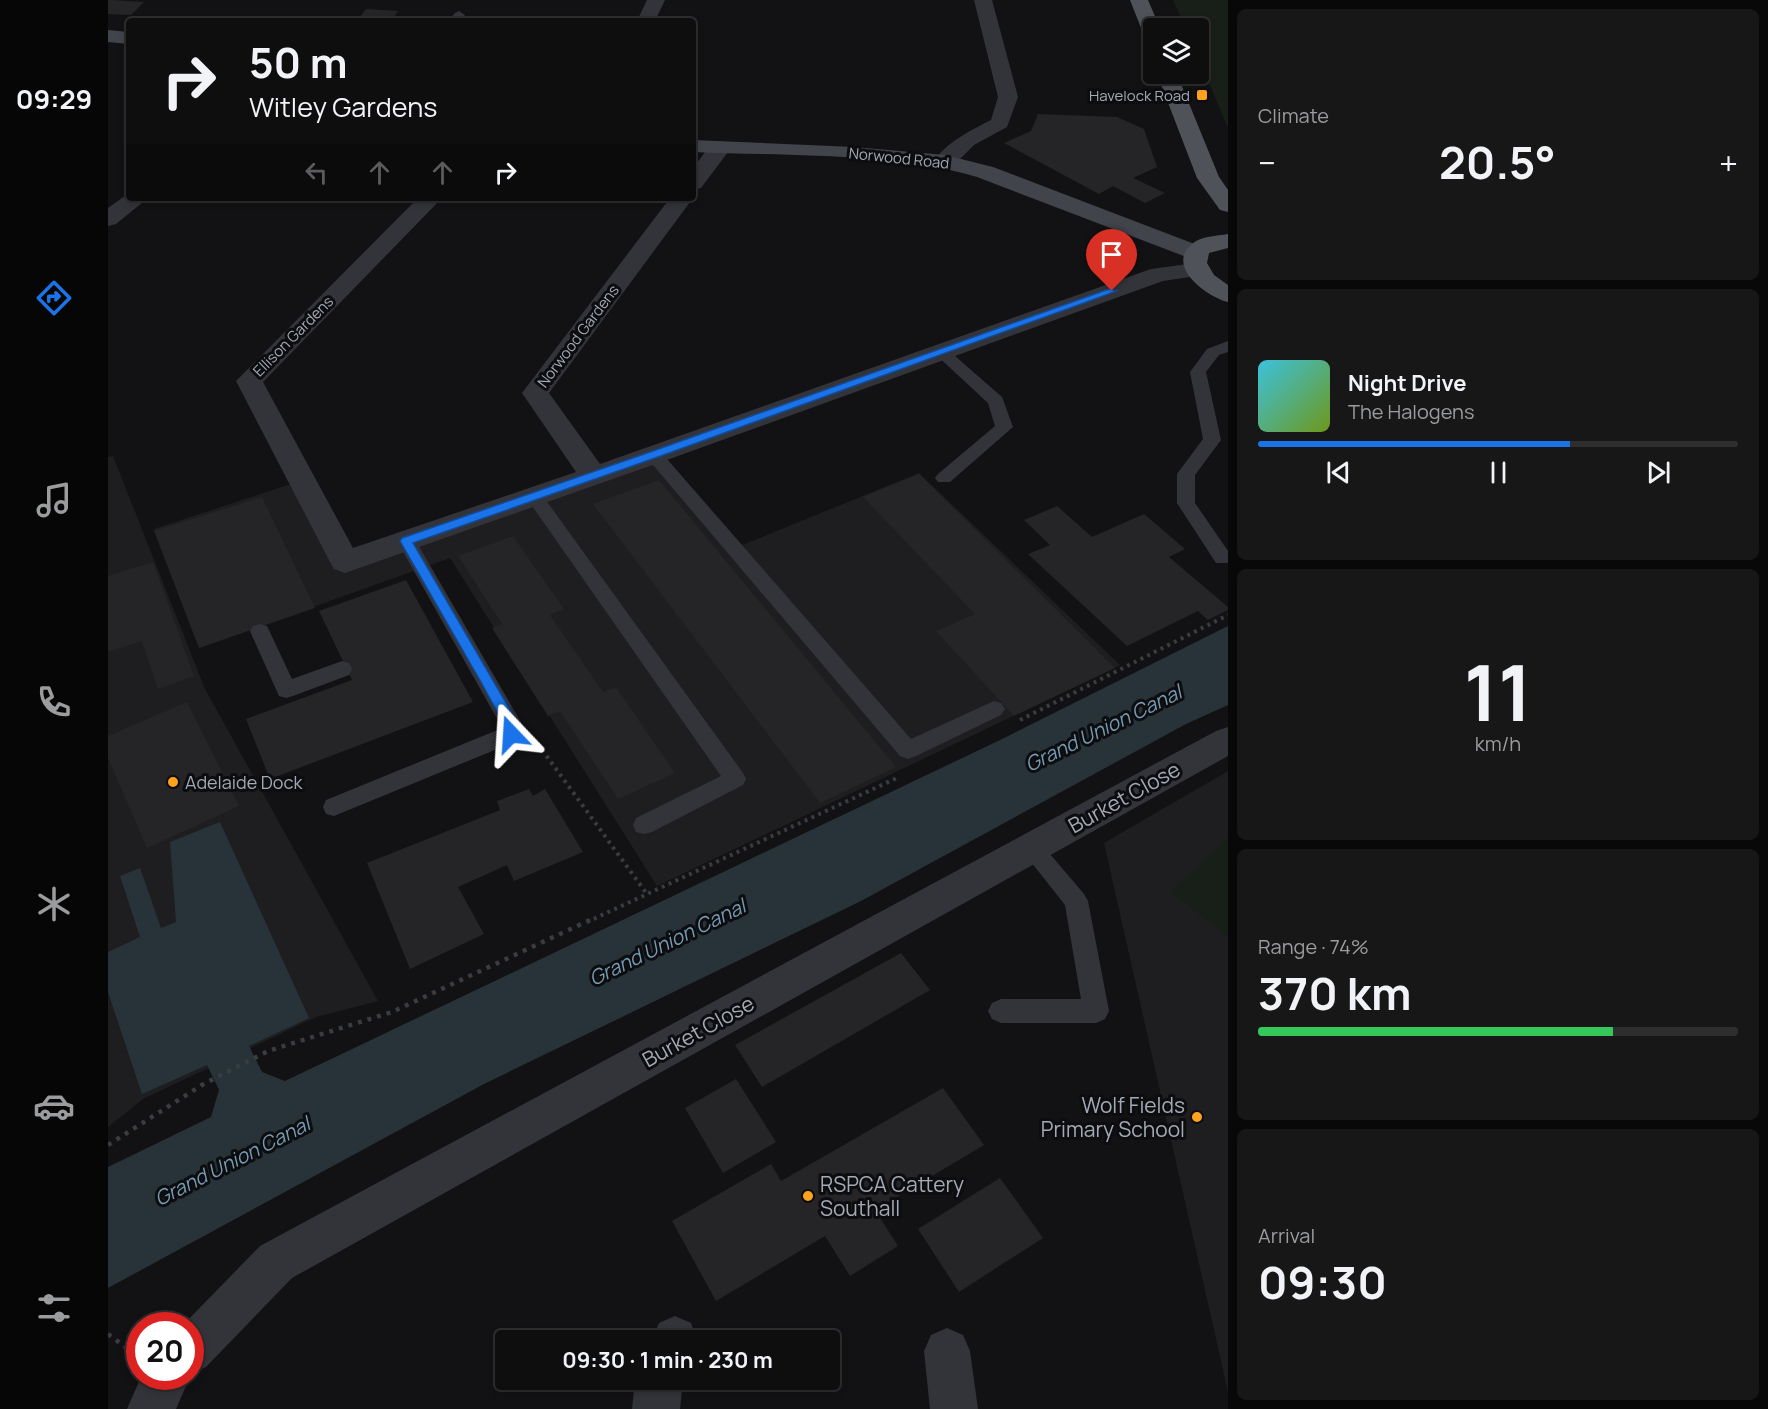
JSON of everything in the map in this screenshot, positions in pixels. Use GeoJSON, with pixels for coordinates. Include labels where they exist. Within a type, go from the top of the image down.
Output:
{"type":"FeatureCollection","features":[{"type":"Feature","properties":{"kind":"main road"},"geometry":{"type":"LineString","coordinates":[[1138,0],[1146,18]]}},
{"type":"Feature","properties":{"kind":"main road"},"geometry":{"type":"LineString","coordinates":[[1171,84],[1208,178],[1228,205]]}},
{"type":"Feature","properties":{"kind":"main road"},"geometry":{"type":"LineString","coordinates":[[1227,295],[1210,286],[1196,261],[1207,246],[1228,240]]}},
{"type":"Feature","properties":{"kind":"street"},"geometry":{"type":"LineString","coordinates":[[647,18],[656,0]]}},
{"type":"Feature","properties":{"kind":"street"},"geometry":{"type":"LineString","coordinates":[[945,161],[967,141],[1000,123],[1008,96],[983,0]]}},
{"type":"Feature","properties":{"kind":"street","name":"Norwood Road"},"geometry":{"type":"LineString","coordinates":[[696,146],[854,153],[945,161],[985,172],[1196,261]]}},
{"type":"Feature","properties":{"kind":"street"},"geometry":{"type":"LineString","coordinates":[[696,179],[720,148]]}},
{"type":"Feature","properties":{"kind":"street"},"geometry":{"type":"LineString","coordinates":[[108,219],[133,201]]}},
{"type":"Feature","properties":{"kind":"street","name":"Ellison Gardens"},"geometry":{"type":"LineString","coordinates":[[406,541],[345,562],[249,381],[428,201]]}},
{"type":"Feature","properties":{"kind":"street","name":"Norwood Gardens"},"geometry":{"type":"LineString","coordinates":[[594,476],[535,393],[680,201]]}},
{"type":"Feature","properties":{"kind":"street"},"geometry":{"type":"LineString","coordinates":[[406,541],[1196,261]]}},
{"type":"Feature","properties":{"kind":"street","name":"Burket Close"},"geometry":{"type":"LineString","coordinates":[[204,1337],[276,1262],[1228,740]]}},
{"type":"Feature","properties":{"kind":"street"},"geometry":{"type":"LineString","coordinates":[[948,1351],[954,1409]]}},
{"type":"Feature","properties":{"kind":"street"},"geometry":{"type":"LineString","coordinates":[[151,1409],[160,1390]]}},
{"type":"Feature","properties":{"kind":"street"},"geometry":{"type":"LineString","coordinates":[[656,1409],[660,1390]]}},
{"type":"Feature","properties":{"kind":"lane"},"geometry":{"type":"LineString","coordinates":[[1223,558],[1186,503],[1186,474],[1212,441],[1198,372],[1213,352],[1228,346]]}},
{"type":"Feature","properties":{"kind":"lane"},"geometry":{"type":"LineString","coordinates":[[941,352],[996,401],[1004,427],[944,478]]}},
{"type":"Feature","properties":{"kind":"lane"},"geometry":{"type":"LineString","coordinates":[[654,455],[908,750],[994,709]]}},
{"type":"Feature","properties":{"kind":"lane"},"geometry":{"type":"LineString","coordinates":[[534,496],[735,779],[644,825]]}},
{"type":"Feature","properties":{"kind":"lane"},"geometry":{"type":"LineString","coordinates":[[334,807],[511,734],[511,724],[448,630],[406,541]]}},
{"type":"Feature","properties":{"kind":"lane"},"geometry":{"type":"LineString","coordinates":[[260,631],[286,690],[342,669]]}},
{"type":"Feature","properties":{"kind":"lane"},"geometry":{"type":"LineString","coordinates":[[1001,1011],[1096,1011],[1076,902],[1031,848]]}},
{"type":"Feature","properties":{"kind":"path"},"geometry":{"type":"LineString","coordinates":[[1016,722],[1228,615]]}},
{"type":"Feature","properties":{"kind":"path"},"geometry":{"type":"LineString","coordinates":[[511,734],[543,751],[647,894]]}},
{"type":"Feature","properties":{"kind":"path"},"geometry":{"type":"LineString","coordinates":[[108,1145],[202,1085],[268,1051],[392,1012],[908,773]]}},
{"type":"Feature","properties":{"kind":"path"},"geometry":{"type":"LineString","coordinates":[[108,1334],[126,1348]]}},
{"type":"Feature","properties":{"kind":"shaded area"},"geometry":{"type":"Polygon","coordinates":[[[1173,0],[1228,0],[1228,128],[1209,83],[1209,18],[1181,18],[1173,0]]]}},
{"type":"Feature","properties":{"kind":"shaded area"},"geometry":{"type":"Polygon","coordinates":[[[113,456],[205,689],[378,1001],[316,1017],[143,1099],[108,1127],[108,457],[113,456]]]}},
{"type":"Feature","properties":{"kind":"shaded area"},"geometry":{"type":"Polygon","coordinates":[[[660,457],[740,546],[919,473],[1120,665],[657,886],[450,558],[199,648],[154,529],[300,481],[341,568],[660,457]]]}},
{"type":"Feature","properties":{"kind":"shaded area","name":"Wolf Fields Primary School"},"geometry":{"type":"Polygon","coordinates":[[[1228,771],[1228,1392],[1104,843],[1228,771]]]}},
{"type":"Feature","properties":{"kind":"shaded area"},"geometry":{"type":"Polygon","coordinates":[[[1228,837],[1228,937],[1170,892],[1228,837]]]}},
{"type":"Feature","properties":{"kind":"water","name":"Grand Union Canal"},"geometry":{"type":"Polygon","coordinates":[[[1228,626],[1228,705],[1186,724],[861,901],[484,1084],[108,1288],[108,1167],[211,1117],[219,1090],[207,1065],[142,1094],[108,992],[108,952],[140,937],[120,876],[140,868],[161,928],[176,922],[170,842],[220,822],[309,1018],[249,1046],[262,1072],[285,1081],[1000,740],[1228,626]]]}},
{"type":"Feature","properties":{"kind":"building"},"geometry":{"type":"Polygon","coordinates":[[[108,0],[144,2],[131,15],[108,14],[108,0]]]}},
{"type":"Feature","properties":{"kind":"building"},"geometry":{"type":"Polygon","coordinates":[[[366,9],[398,11],[393,18],[359,18],[366,9]]]}},
{"type":"Feature","properties":{"kind":"building"},"geometry":{"type":"Polygon","coordinates":[[[1038,114],[1117,117],[1144,129],[1157,167],[1133,178],[1165,193],[1145,203],[1113,186],[1099,194],[1004,143],[1031,131],[1038,114]]]}},
{"type":"Feature","properties":{"kind":"building"},"geometry":{"type":"Polygon","coordinates":[[[919,474],[1115,668],[1014,716],[936,631],[975,614],[863,497],[919,474]]]}},
{"type":"Feature","properties":{"kind":"building"},"geometry":{"type":"Polygon","coordinates":[[[659,480],[896,767],[820,803],[593,504],[659,480]]]}},
{"type":"Feature","properties":{"kind":"building"},"geometry":{"type":"Polygon","coordinates":[[[262,497],[315,608],[199,648],[154,531],[262,497]]]}},
{"type":"Feature","properties":{"kind":"building"},"geometry":{"type":"Polygon","coordinates":[[[1057,506],[1092,537],[1144,514],[1185,549],[1169,557],[1228,607],[1228,610],[1208,620],[1198,611],[1127,646],[1028,554],[1050,545],[1024,520],[1057,506]]]}},
{"type":"Feature","properties":{"kind":"building"},"geometry":{"type":"Polygon","coordinates":[[[513,536],[564,609],[550,615],[603,692],[616,687],[675,773],[618,799],[560,711],[548,716],[492,628],[502,624],[458,556],[513,536]]]}},
{"type":"Feature","properties":{"kind":"building"},"geometry":{"type":"Polygon","coordinates":[[[153,562],[194,676],[158,689],[142,641],[108,652],[108,576],[153,562]]]}},
{"type":"Feature","properties":{"kind":"building"},"geometry":{"type":"Polygon","coordinates":[[[406,580],[473,702],[270,779],[246,719],[352,680],[319,611],[406,580]]]}},
{"type":"Feature","properties":{"kind":"building","name":"Adelaide Dock"},"geometry":{"type":"Polygon","coordinates":[[[187,702],[239,806],[147,848],[108,758],[108,736],[187,702]]]}},
{"type":"Feature","properties":{"kind":"building"},"geometry":{"type":"Polygon","coordinates":[[[529,789],[533,796],[545,789],[583,852],[514,881],[507,865],[458,887],[484,934],[410,969],[367,863],[500,810],[497,801],[529,789]]]}},
{"type":"Feature","properties":{"kind":"building"},"geometry":{"type":"Polygon","coordinates":[[[901,953],[930,990],[762,1087],[735,1045],[901,953]]]}},
{"type":"Feature","properties":{"kind":"building"},"geometry":{"type":"Polygon","coordinates":[[[736,1079],[776,1142],[723,1173],[685,1108],[736,1079]]]}},
{"type":"Feature","properties":{"kind":"building","name":"RSPCA Cattery Southall"},"geometry":{"type":"Polygon","coordinates":[[[943,1088],[984,1145],[875,1210],[898,1246],[850,1276],[825,1236],[716,1301],[672,1221],[771,1164],[781,1181],[943,1088]]]}},
{"type":"Feature","properties":{"kind":"building"},"geometry":{"type":"Polygon","coordinates":[[[1000,1178],[1043,1238],[959,1292],[918,1229],[1000,1178]]]}},
{"type":"Feature","properties":{"kind":"place","name":"Havelock Road"},"geometry":{"type":"Point","coordinates":[1202,95]}},
{"type":"Feature","properties":{"kind":"place","name":"Adelaide Dock"},"geometry":{"type":"Point","coordinates":[173,782]}},
{"type":"Feature","properties":{"kind":"place","name":"Wolf Fields Primary School"},"geometry":{"type":"Point","coordinates":[1197,1117]}},
{"type":"Feature","properties":{"kind":"place","name":"RSPCA Cattery Southall"},"geometry":{"type":"Point","coordinates":[808,1196]}},
{"type":"Feature","properties":{"kind":"route"},"geometry":{"type":"LineString","coordinates":[[511,734],[511,724],[487,679],[406,541],[1112,291]]}}]}
